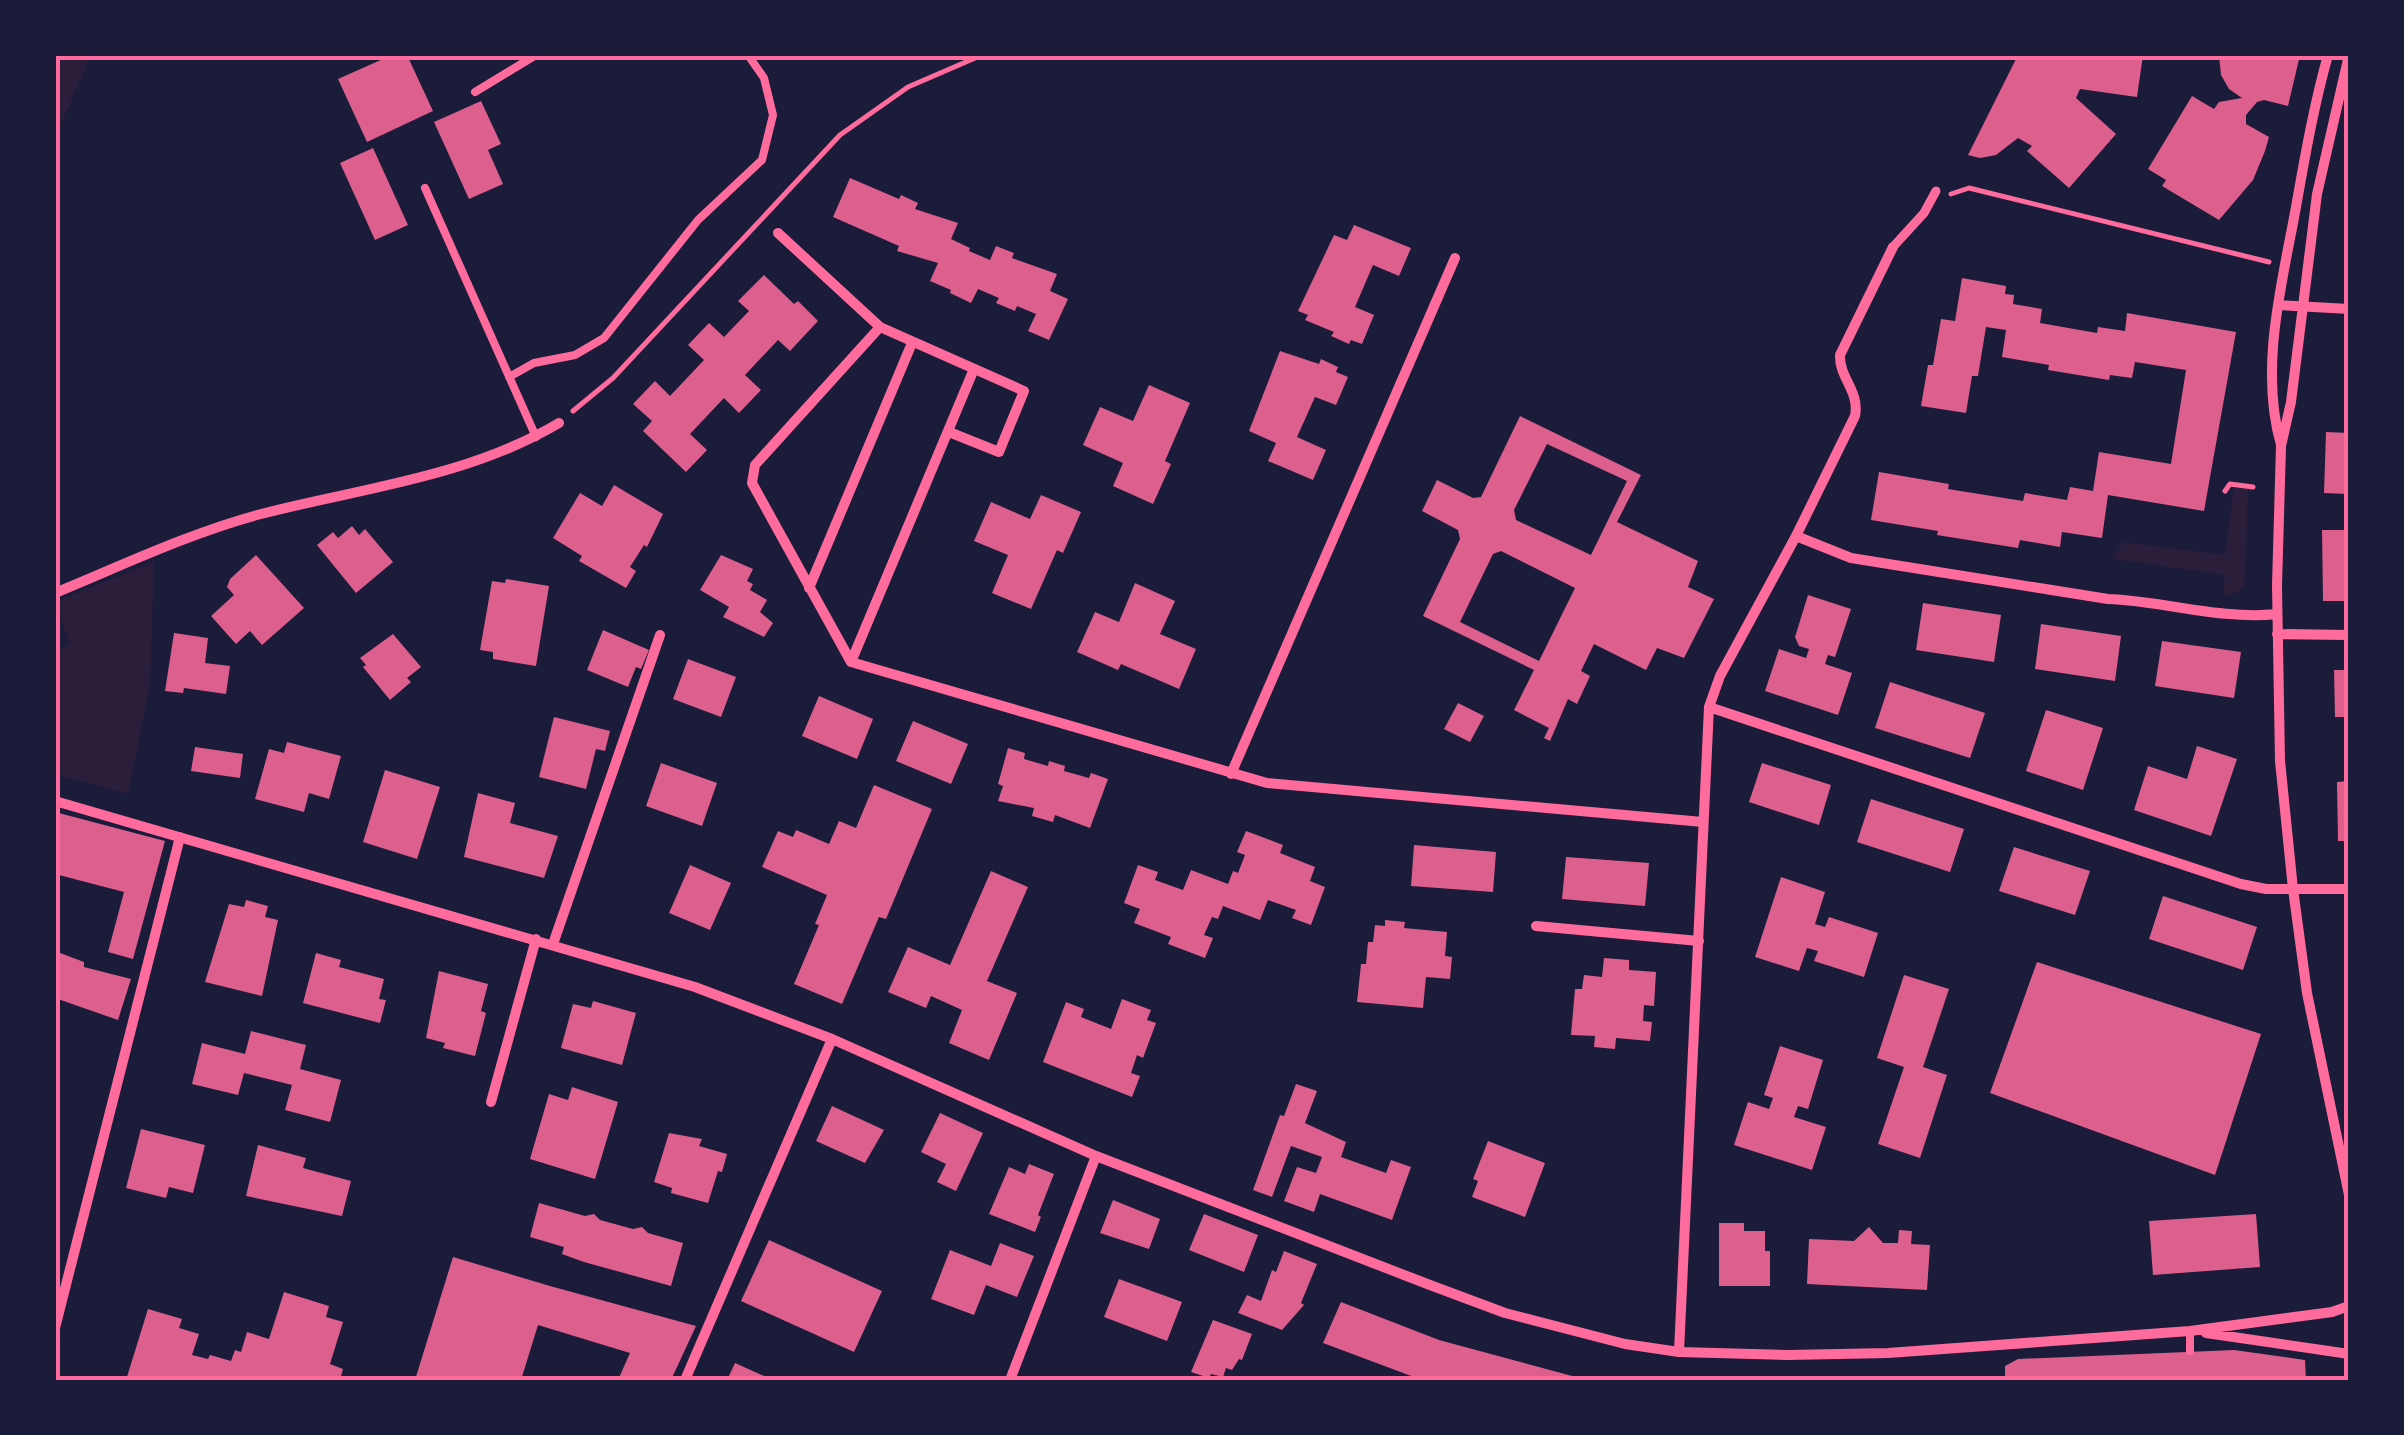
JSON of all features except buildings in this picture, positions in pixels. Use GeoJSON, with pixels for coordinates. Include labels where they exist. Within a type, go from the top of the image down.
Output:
{"type":"FeatureCollection","features":[{"type":"Feature","properties":{"kind":"street"},"geometry":{"type":"LineString","coordinates":[[2328,55],[2308,141],[2279,305],[2271,384],[2281,446],[2277,614],[2280,761],[2307,994],[2349,1194]]}},
{"type":"Feature","properties":{"kind":"street"},"geometry":{"type":"LineString","coordinates":[[2281,446],[2291,402],[2318,194],[2348,55]]}},
{"type":"Feature","properties":{"kind":"street"},"geometry":{"type":"LineString","coordinates":[[1679,1352],[1709,707],[1733,649],[1796,536],[1855,416],[1856,397],[1841,368],[1840,355],[1893,247],[1924,214],[1935,193]]}},
{"type":"Feature","properties":{"kind":"street"},"geometry":{"type":"LineString","coordinates":[[778,233],[880,327],[1024,391],[999,452],[949,432]]}},
{"type":"Feature","properties":{"kind":"street"},"geometry":{"type":"LineString","coordinates":[[1231,774],[1455,258]]}},
{"type":"Feature","properties":{"kind":"street"},"geometry":{"type":"LineString","coordinates":[[2279,305],[2349,309]]}},
{"type":"Feature","properties":{"kind":"street"},"geometry":{"type":"LineString","coordinates":[[880,327],[755,465],[752,483],[851,662],[1268,783],[1704,822]]}},
{"type":"Feature","properties":{"kind":"street"},"geometry":{"type":"LineString","coordinates":[[809,588],[912,343]]}},
{"type":"Feature","properties":{"kind":"street"},"geometry":{"type":"LineString","coordinates":[[851,662],[974,368]]}},
{"type":"Feature","properties":{"kind":"street"},"geometry":{"type":"LineString","coordinates":[[55,593],[210,530],[468,464],[536,437],[559,423]]}},
{"type":"Feature","properties":{"kind":"street"},"geometry":{"type":"LineString","coordinates":[[1796,536],[1851,558],[2108,599],[2147,600],[2226,614],[2277,614]]}},
{"type":"Feature","properties":{"kind":"street"},"geometry":{"type":"LineString","coordinates":[[2277,634],[2349,635]]}},
{"type":"Feature","properties":{"kind":"street"},"geometry":{"type":"LineString","coordinates":[[553,944],[660,635]]}},
{"type":"Feature","properties":{"kind":"street"},"geometry":{"type":"LineString","coordinates":[[1709,707],[2241,884],[2349,889]]}},
{"type":"Feature","properties":{"kind":"street"},"geometry":{"type":"LineString","coordinates":[[55,801],[695,987],[832,1039],[1096,1156],[1504,1313],[1625,1344],[1679,1352],[1888,1353],[2190,1331],[2332,1312],[2349,1306]]}},
{"type":"Feature","properties":{"kind":"street"},"geometry":{"type":"LineString","coordinates":[[55,1328],[180,838]]}},
{"type":"Feature","properties":{"kind":"street"},"geometry":{"type":"LineString","coordinates":[[1536,926],[1700,941]]}},
{"type":"Feature","properties":{"kind":"street"},"geometry":{"type":"LineString","coordinates":[[491,1102],[536,939]]}},
{"type":"Feature","properties":{"kind":"street"},"geometry":{"type":"LineString","coordinates":[[685,1380],[832,1039]]}},
{"type":"Feature","properties":{"kind":"street"},"geometry":{"type":"LineString","coordinates":[[1010,1380],[1096,1156]]}},
{"type":"Feature","properties":{"kind":"street"},"geometry":{"type":"LineString","coordinates":[[2190,1331],[2349,1354]]}},
{"type":"Feature","properties":{"kind":"lane"},"geometry":{"type":"LineString","coordinates":[[475,92],[536,55]]}},
{"type":"Feature","properties":{"kind":"lane"},"geometry":{"type":"LineString","coordinates":[[509,377],[534,363],[575,355],[604,338],[698,220],[762,160],[772,116],[764,78],[748,55]]}},
{"type":"Feature","properties":{"kind":"lane"},"geometry":{"type":"LineString","coordinates":[[425,188],[536,437]]}},
{"type":"Feature","properties":{"kind":"lane"},"geometry":{"type":"LineString","coordinates":[[2190,1331],[2190,1351]]}},
{"type":"Feature","properties":{"kind":"path"},"geometry":{"type":"LineString","coordinates":[[1935,193],[1946,198],[1969,188],[2272,262]]}},
{"type":"Feature","properties":{"kind":"path"},"geometry":{"type":"LineString","coordinates":[[2226,491],[2230,484],[2253,487]]}},
{"type":"Feature","properties":{"kind":"shaded area"},"geometry":{"type":"Polygon","coordinates":[[[55,55],[91,55],[55,138],[55,55]]]}},
{"type":"Feature","properties":{"kind":"shaded area"},"geometry":{"type":"Polygon","coordinates":[[[2234,487],[2248,489],[2245,580],[2237,592],[2223,596],[2225,575],[2112,559],[2124,542],[2225,555],[2234,487]]]}},
{"type":"Feature","properties":{"kind":"shaded area"},"geometry":{"type":"Polygon","coordinates":[[[154,562],[150,685],[128,794],[55,774],[55,652],[70,644],[55,602],[154,562]]]}}]}
